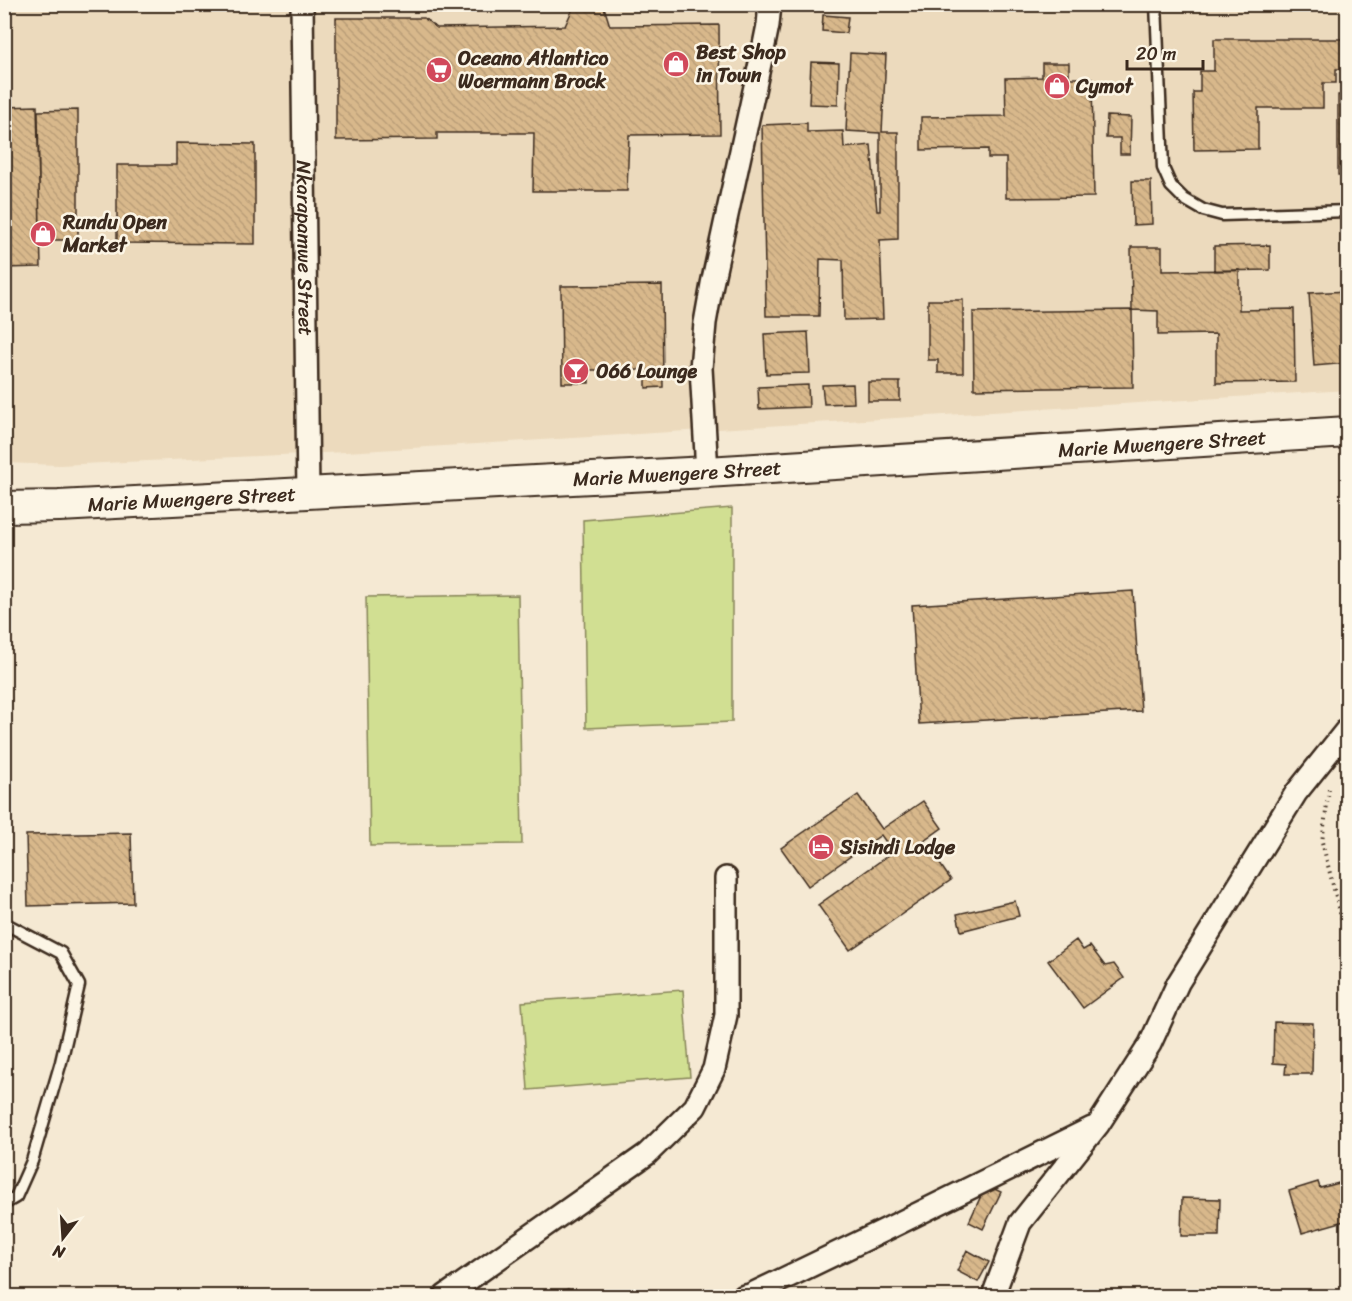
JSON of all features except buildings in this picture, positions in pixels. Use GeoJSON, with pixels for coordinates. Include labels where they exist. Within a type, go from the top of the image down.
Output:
{"type":"FeatureCollection","features":[{"type":"Feature","properties":{"kind":"main road","name":"Marie Mwengere Street"},"geometry":{"type":"LineString","coordinates":[[4,507],[308,494],[707,472],[1347,432]]}},
{"type":"Feature","properties":{"kind":"street","name":"Nkarapamwe Street"},"geometry":{"type":"LineString","coordinates":[[302,4],[308,494]]}},
{"type":"Feature","properties":{"kind":"street"},"geometry":{"type":"LineString","coordinates":[[707,472],[701,368],[705,323],[766,35],[770,4]]}},
{"type":"Feature","properties":{"kind":"street"},"geometry":{"type":"LineString","coordinates":[[993,1296],[1020,1224],[1098,1125],[1150,1044],[1178,982],[1296,793],[1347,728]]}},
{"type":"Feature","properties":{"kind":"street"},"geometry":{"type":"LineString","coordinates":[[445,1296],[647,1154],[695,1107],[714,1069],[726,1015],[726,878]]}},
{"type":"Feature","properties":{"kind":"street"},"geometry":{"type":"LineString","coordinates":[[744,1296],[750,1296],[1098,1125]]}},
{"type":"Feature","properties":{"kind":"lane"},"geometry":{"type":"LineString","coordinates":[[1156,4],[1163,168],[1171,186],[1185,199],[1203,210],[1222,215],[1347,211]]}},
{"type":"Feature","properties":{"kind":"lane"},"geometry":{"type":"LineString","coordinates":[[4,923],[61,953],[79,985],[61,1062],[33,1161],[16,1197],[4,1204]]}},
{"type":"Feature","properties":{"kind":"path"},"geometry":{"type":"LineString","coordinates":[[1329,787],[1322,842],[1347,944]]}},
{"type":"Feature","properties":{"kind":"shaded area"},"geometry":{"type":"Polygon","coordinates":[[[5,5],[1347,5],[1347,390],[346,452],[59,465],[5,463],[5,5]]]}},
{"type":"Feature","properties":{"kind":"green space"},"geometry":{"type":"Polygon","coordinates":[[[732,508],[732,722],[586,728],[583,520],[732,508]]]}},
{"type":"Feature","properties":{"kind":"green space"},"geometry":{"type":"Polygon","coordinates":[[[518,595],[522,844],[370,846],[366,597],[518,595]]]}},
{"type":"Feature","properties":{"kind":"green space"},"geometry":{"type":"Polygon","coordinates":[[[683,990],[690,1077],[528,1090],[522,1002],[683,990]]]}},
{"type":"Feature","properties":{"kind":"place","name":"Best Shop in Town"},"geometry":{"type":"Point","coordinates":[676,64]}},
{"type":"Feature","properties":{"kind":"place","name":"Oceano Atlantico Woermann Brock"},"geometry":{"type":"Point","coordinates":[439,70]}},
{"type":"Feature","properties":{"kind":"place","name":"Cymot"},"geometry":{"type":"Point","coordinates":[1057,86]}},
{"type":"Feature","properties":{"kind":"place","name":"Rundu Open Market"},"geometry":{"type":"Point","coordinates":[43,234]}},
{"type":"Feature","properties":{"kind":"place","name":"066 Lounge"},"geometry":{"type":"Point","coordinates":[576,371]}},
{"type":"Feature","properties":{"kind":"place","name":"Sisindi Lodge"},"geometry":{"type":"Point","coordinates":[821,847]}}]}
